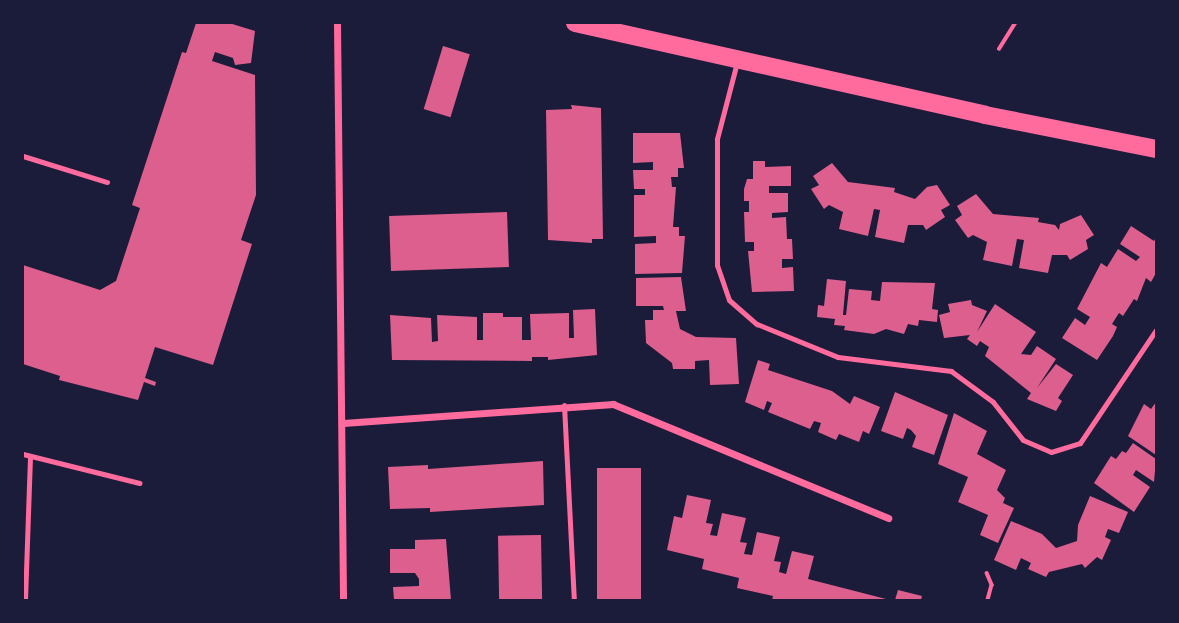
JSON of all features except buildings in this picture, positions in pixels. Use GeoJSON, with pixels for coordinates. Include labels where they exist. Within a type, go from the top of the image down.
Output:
{"type":"FeatureCollection","features":[{"type":"Feature","properties":{"kind":"main road"},"geometry":{"type":"LineString","coordinates":[[575,23],[1156,149]]}},
{"type":"Feature","properties":{"kind":"street"},"geometry":{"type":"LineString","coordinates":[[337,23],[343,600]]}},
{"type":"Feature","properties":{"kind":"street"},"geometry":{"type":"LineString","coordinates":[[343,423],[564,405],[613,404],[888,518]]}},
{"type":"Feature","properties":{"kind":"lane"},"geometry":{"type":"LineString","coordinates":[[737,60],[716,139],[717,265],[729,300],[757,324],[838,357],[951,371],[993,402],[1023,440],[1051,452],[1080,443],[1156,330]]}},
{"type":"Feature","properties":{"kind":"lane"},"geometry":{"type":"LineString","coordinates":[[23,156],[107,183]]}},
{"type":"Feature","properties":{"kind":"lane"},"geometry":{"type":"LineString","coordinates":[[564,405],[574,600]]}},
{"type":"Feature","properties":{"kind":"lane"},"geometry":{"type":"LineString","coordinates":[[23,454],[139,483]]}},
{"type":"Feature","properties":{"kind":"lane"},"geometry":{"type":"LineString","coordinates":[[25,600],[25,519],[30,456]]}},
{"type":"Feature","properties":{"kind":"path"},"geometry":{"type":"LineString","coordinates":[[999,49],[1015,23]]}},
{"type":"Feature","properties":{"kind":"path"},"geometry":{"type":"LineString","coordinates":[[987,573],[992,585],[988,600]]}}]}
